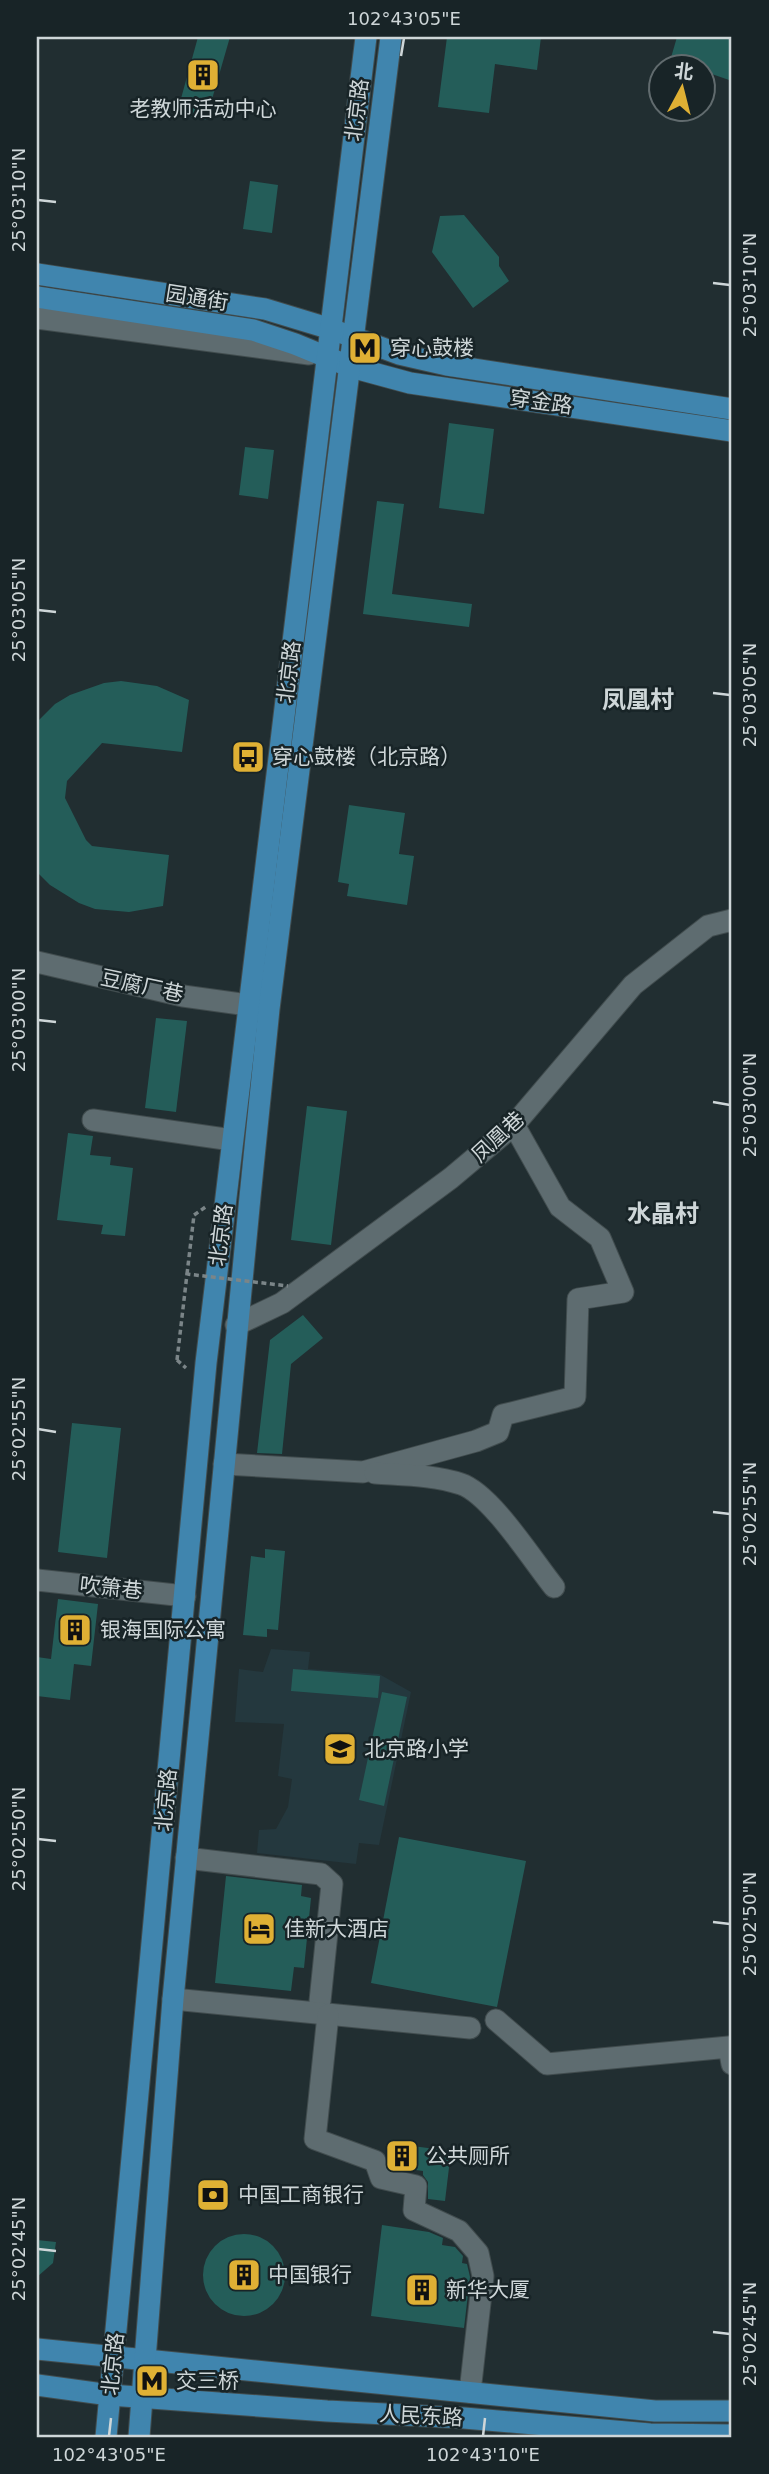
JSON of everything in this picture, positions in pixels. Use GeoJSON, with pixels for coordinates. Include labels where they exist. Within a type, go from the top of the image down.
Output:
{"type":"FeatureCollection","features":[{"type":"Feature","properties":{"kind":"main road","name":"北京路"},"geometry":{"type":"LineString","coordinates":[[106,2437],[206,1363],[366,37]]}},
{"type":"Feature","properties":{"kind":"main road","name":"北京路"},"geometry":{"type":"LineString","coordinates":[[139,2437],[173,1999],[236,1325],[270,1009],[391,37]]}},
{"type":"Feature","properties":{"kind":"main road","name":"园通街"},"geometry":{"type":"LineString","coordinates":[[37,274],[265,309],[354,338]]}},
{"type":"Feature","properties":{"kind":"main road","name":"园通街"},"geometry":{"type":"LineString","coordinates":[[37,297],[253,330],[328,356],[351,367]]}},
{"type":"Feature","properties":{"kind":"main road","name":"穿金路"},"geometry":{"type":"LineString","coordinates":[[354,338],[399,354],[447,365],[732,409]]}},
{"type":"Feature","properties":{"kind":"main road","name":"穿金路"},"geometry":{"type":"LineString","coordinates":[[351,367],[410,383],[732,431]]}},
{"type":"Feature","properties":{"kind":"main road","name":"人民东路"},"geometry":{"type":"LineString","coordinates":[[37,2349],[654,2411],[732,2411]]}},
{"type":"Feature","properties":{"kind":"main road","name":"人民东路"},"geometry":{"type":"LineString","coordinates":[[37,2385],[143,2398],[464,2418],[672,2436],[732,2435]]}},
{"type":"Feature","properties":{"kind":"street"},"geometry":{"type":"LineString","coordinates":[[37,318],[328,356]]}},
{"type":"Feature","properties":{"kind":"street","name":"凤凰巷"},"geometry":{"type":"LineString","coordinates":[[236,1325],[282,1303],[451,1178],[514,1125],[633,985],[708,926],[732,920]]}},
{"type":"Feature","properties":{"kind":"street","name":"豆腐厂巷"},"geometry":{"type":"LineString","coordinates":[[37,962],[183,996],[248,1005]]}},
{"type":"Feature","properties":{"kind":"street"},"geometry":{"type":"LineString","coordinates":[[93,1120],[232,1140]]}},
{"type":"Feature","properties":{"kind":"street"},"geometry":{"type":"LineString","coordinates":[[363,1472],[476,1441],[498,1432],[503,1415],[575,1397],[578,1299],[623,1292],[600,1238],[561,1207],[514,1125]]}},
{"type":"Feature","properties":{"kind":"street"},"geometry":{"type":"LineString","coordinates":[[224,1464],[363,1472],[442,1479],[464,1484],[483,1495],[554,1587]]}},
{"type":"Feature","properties":{"kind":"street","name":"吹箫巷"},"geometry":{"type":"LineString","coordinates":[[37,1580],[185,1596]]}},
{"type":"Feature","properties":{"kind":"street"},"geometry":{"type":"LineString","coordinates":[[187,1858],[321,1874],[332,1884],[315,2139],[375,2161],[381,2178],[416,2186],[414,2210],[459,2231],[478,2253],[483,2276],[470,2392]]}},
{"type":"Feature","properties":{"kind":"street"},"geometry":{"type":"LineString","coordinates":[[173,1999],[324,2008],[470,2028]]}},
{"type":"Feature","properties":{"kind":"street"},"geometry":{"type":"LineString","coordinates":[[496,2021],[547,2064],[730,2055]]}},
{"type":"Feature","properties":{"kind":"path"},"geometry":{"type":"LineString","coordinates":[[177,1360],[194,1215]]}},
{"type":"Feature","properties":{"kind":"path"},"geometry":{"type":"LineString","coordinates":[[187,1274],[288,1286]]}},
{"type":"Feature","properties":{"kind":"shaded area","name":"北京路小学"},"geometry":{"type":"Polygon","coordinates":[[[271,1649],[310,1652],[308,1669],[379,1674],[411,1692],[379,1845],[359,1843],[356,1864],[257,1853],[259,1830],[276,1829],[288,1807],[292,1779],[278,1776],[284,1724],[235,1722],[239,1669],[263,1672],[271,1649]]]}},
{"type":"Feature","properties":{"kind":"building","name":"老教师活动中心"},"geometry":{"type":"Polygon","coordinates":[[[198,37],[230,37],[206,120],[177,113],[198,37]]]}},
{"type":"Feature","properties":{"kind":"building"},"geometry":{"type":"Polygon","coordinates":[[[447,37],[541,37],[537,70],[495,64],[489,113],[438,107],[447,37]]]}},
{"type":"Feature","properties":{"kind":"building"},"geometry":{"type":"Polygon","coordinates":[[[677,37],[732,39],[732,81],[716,75],[716,52],[673,52],[677,37]]]}},
{"type":"Feature","properties":{"kind":"building"},"geometry":{"type":"Polygon","coordinates":[[[250,181],[278,185],[272,233],[243,229],[250,181]]]}},
{"type":"Feature","properties":{"kind":"building"},"geometry":{"type":"Polygon","coordinates":[[[464,215],[499,257],[499,266],[509,281],[473,308],[432,252],[440,216],[464,215]]]}},
{"type":"Feature","properties":{"kind":"building"},"geometry":{"type":"Polygon","coordinates":[[[449,423],[494,429],[484,514],[439,508],[449,423]]]}},
{"type":"Feature","properties":{"kind":"building"},"geometry":{"type":"Polygon","coordinates":[[[245,447],[274,450],[268,499],[239,495],[245,447]]]}},
{"type":"Feature","properties":{"kind":"building"},"geometry":{"type":"Polygon","coordinates":[[[377,501],[404,504],[392,594],[472,604],[469,627],[363,614],[377,501]]]}},
{"type":"Feature","properties":{"kind":"building"},"geometry":{"type":"Polygon","coordinates":[[[121,681],[157,686],[189,700],[182,752],[102,743],[67,781],[65,798],[86,840],[92,846],[169,855],[163,906],[129,912],[95,909],[79,903],[50,885],[37,872],[37,722],[55,704],[70,695],[104,683],[121,681]]]}},
{"type":"Feature","properties":{"kind":"building"},"geometry":{"type":"Polygon","coordinates":[[[349,805],[405,813],[399,854],[414,856],[407,905],[347,896],[349,884],[338,882],[349,805]]]}},
{"type":"Feature","properties":{"kind":"building"},"geometry":{"type":"Polygon","coordinates":[[[156,1018],[187,1021],[176,1112],[145,1108],[156,1018]]]}},
{"type":"Feature","properties":{"kind":"building"},"geometry":{"type":"Polygon","coordinates":[[[307,1106],[347,1111],[331,1245],[291,1240],[307,1106]]]}},
{"type":"Feature","properties":{"kind":"building"},"geometry":{"type":"Polygon","coordinates":[[[68,1133],[93,1136],[90,1155],[111,1157],[110,1165],[133,1168],[125,1236],[101,1234],[103,1225],[57,1220],[68,1133]]]}},
{"type":"Feature","properties":{"kind":"building"},"geometry":{"type":"Polygon","coordinates":[[[303,1315],[323,1338],[291,1364],[282,1454],[257,1453],[270,1340],[303,1315]]]}},
{"type":"Feature","properties":{"kind":"building"},"geometry":{"type":"Polygon","coordinates":[[[72,1423],[121,1428],[107,1558],[58,1552],[72,1423]]]}},
{"type":"Feature","properties":{"kind":"building"},"geometry":{"type":"Polygon","coordinates":[[[265,1549],[285,1551],[278,1630],[267,1629],[267,1637],[243,1635],[251,1556],[265,1558],[265,1549]]]}},
{"type":"Feature","properties":{"kind":"building","name":"银海国际公寓"},"geometry":{"type":"Polygon","coordinates":[[[58,1599],[98,1604],[91,1666],[74,1664],[70,1700],[37,1696],[37,1657],[51,1659],[58,1599]]]}},
{"type":"Feature","properties":{"kind":"building"},"geometry":{"type":"Polygon","coordinates":[[[293,1669],[380,1676],[378,1698],[291,1691],[293,1669]]]}},
{"type":"Feature","properties":{"kind":"building"},"geometry":{"type":"Polygon","coordinates":[[[382,1692],[407,1697],[384,1806],[359,1800],[382,1692]]]}},
{"type":"Feature","properties":{"kind":"building"},"geometry":{"type":"Polygon","coordinates":[[[399,1837],[526,1861],[497,2007],[371,1983],[399,1837]]]}},
{"type":"Feature","properties":{"kind":"building","name":"佳新大酒店"},"geometry":{"type":"Polygon","coordinates":[[[226,1876],[302,1885],[301,1896],[311,1898],[304,1968],[294,1967],[291,1991],[215,1983],[226,1876]]]}},
{"type":"Feature","properties":{"kind":"building"},"geometry":{"type":"Polygon","coordinates":[[[397,2144],[451,2151],[445,2201],[428,2199],[428,2182],[423,2171],[394,2167],[397,2144]]]}},
{"type":"Feature","properties":{"kind":"building","name":"新华大厦"},"geometry":{"type":"Polygon","coordinates":[[[382,2225],[429,2232],[443,2238],[442,2245],[455,2247],[463,2256],[462,2263],[467,2264],[470,2277],[464,2328],[371,2316],[382,2225]]]}},
{"type":"Feature","properties":{"kind":"building","name":"中国银行"},"geometry":{"type":"Polygon","coordinates":[[[244,2234],[260,2237],[273,2246],[282,2259],[285,2275],[282,2291],[273,2304],[260,2313],[244,2316],[228,2313],[215,2304],[206,2291],[203,2275],[206,2259],[215,2246],[228,2237],[244,2234]]]}},
{"type":"Feature","properties":{"kind":"building"},"geometry":{"type":"Polygon","coordinates":[[[37,2240],[56,2242],[53,2263],[37,2277],[37,2240]]]}},
{"type":"Feature","properties":{"kind":"place","name":"老教师活动中心"},"geometry":{"type":"Point","coordinates":[203,75]}},
{"type":"Feature","properties":{"kind":"place","name":"穿心鼓楼"},"geometry":{"type":"Point","coordinates":[365,348]}},
{"type":"Feature","properties":{"kind":"place","name":"穿心鼓楼（北京路）"},"geometry":{"type":"Point","coordinates":[248,757]}},
{"type":"Feature","properties":{"kind":"place","name":"银海国际公寓"},"geometry":{"type":"Point","coordinates":[75,1630]}},
{"type":"Feature","properties":{"kind":"place","name":"北京路小学"},"geometry":{"type":"Point","coordinates":[340,1749]}},
{"type":"Feature","properties":{"kind":"place","name":"佳新大酒店"},"geometry":{"type":"Point","coordinates":[259,1929]}},
{"type":"Feature","properties":{"kind":"place","name":"公共厕所"},"geometry":{"type":"Point","coordinates":[402,2156]}},
{"type":"Feature","properties":{"kind":"place","name":"中国工商银行"},"geometry":{"type":"Point","coordinates":[213,2195]}},
{"type":"Feature","properties":{"kind":"place","name":"中国银行"},"geometry":{"type":"Point","coordinates":[244,2275]}},
{"type":"Feature","properties":{"kind":"place","name":"新华大厦"},"geometry":{"type":"Point","coordinates":[422,2290]}},
{"type":"Feature","properties":{"kind":"place","name":"交三桥"},"geometry":{"type":"Point","coordinates":[152,2381]}},
{"type":"Feature","properties":{"kind":"district","name":"凤凰村"},"geometry":{"type":"Point","coordinates":[638,700]}},
{"type":"Feature","properties":{"kind":"district","name":"水晶村"},"geometry":{"type":"Point","coordinates":[663,1214]}}]}
